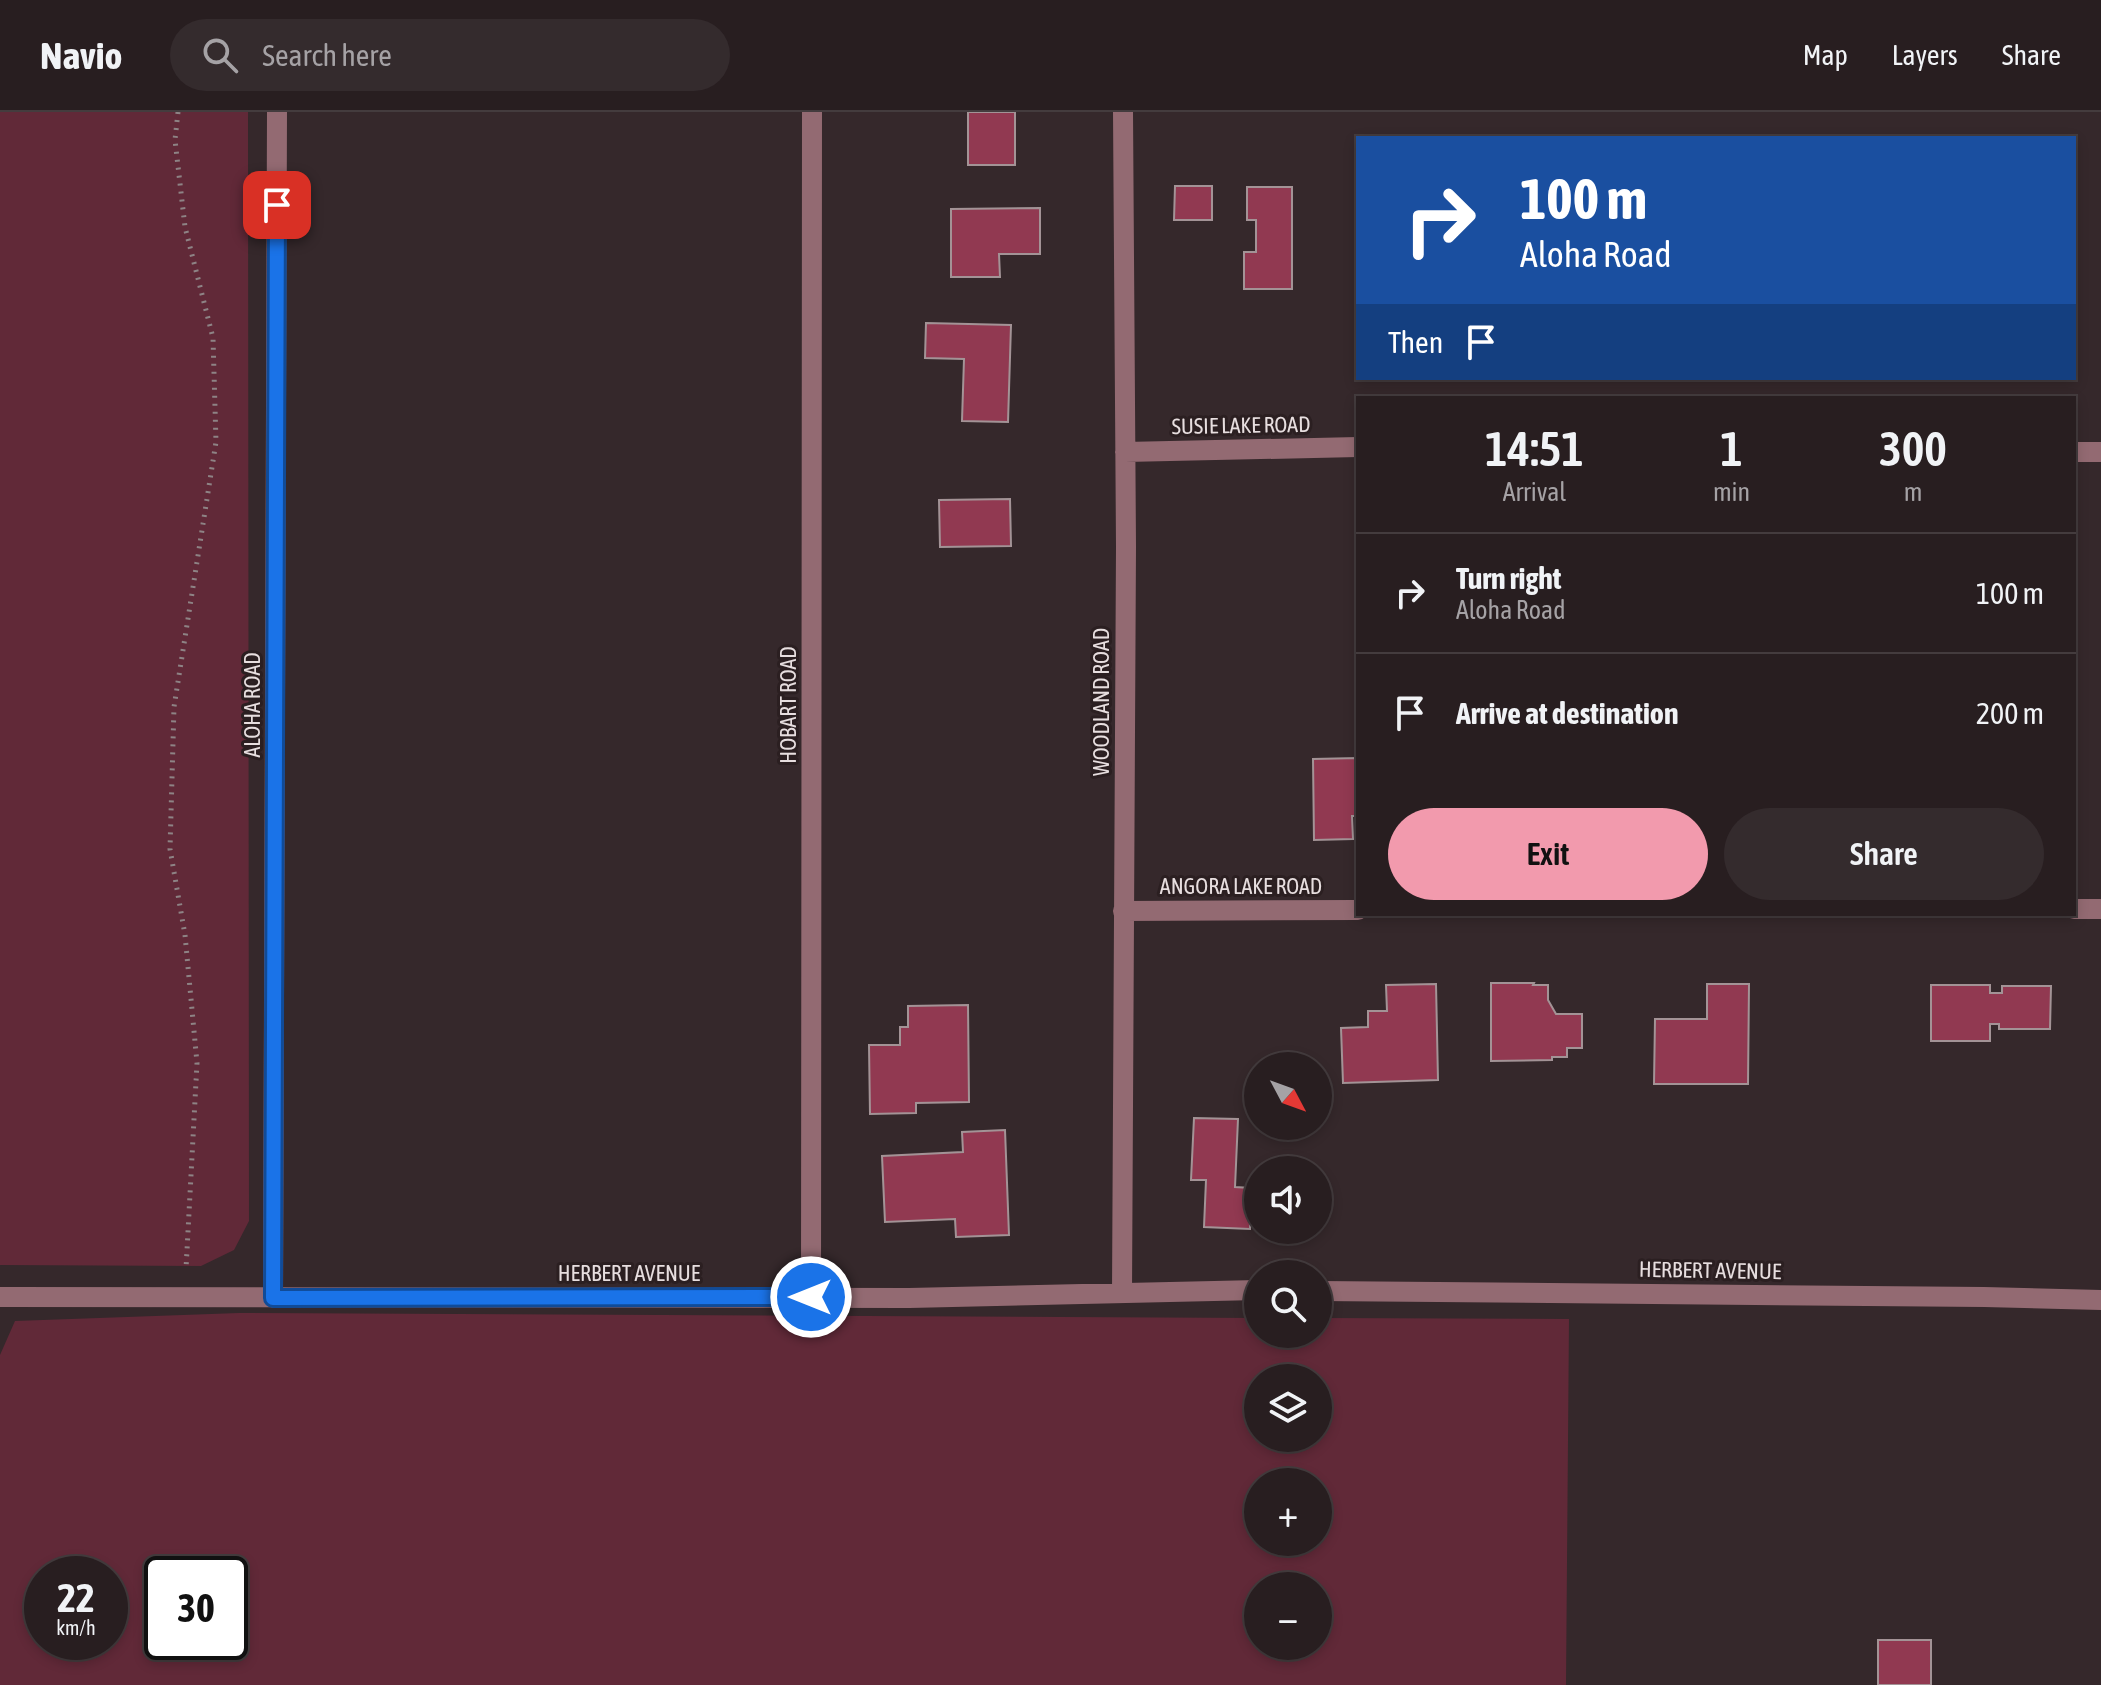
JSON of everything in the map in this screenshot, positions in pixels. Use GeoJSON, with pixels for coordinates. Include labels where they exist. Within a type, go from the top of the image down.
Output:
{"type":"FeatureCollection","features":[{"type":"Feature","properties":{"kind":"street","name":"ALOHA ROAD"},"geometry":{"type":"LineString","coordinates":[[273,1298],[277,112]]}},
{"type":"Feature","properties":{"kind":"street","name":"HOBART ROAD"},"geometry":{"type":"LineString","coordinates":[[811,1297],[812,112]]}},
{"type":"Feature","properties":{"kind":"street","name":"WOODLAND ROAD"},"geometry":{"type":"LineString","coordinates":[[1122,1293],[1123,112]]}},
{"type":"Feature","properties":{"kind":"street","name":"SUSIE LAKE ROAD"},"geometry":{"type":"LineString","coordinates":[[1125,452],[1356,447]]}},
{"type":"Feature","properties":{"kind":"street"},"geometry":{"type":"LineString","coordinates":[[2076,452],[2101,452]]}},
{"type":"Feature","properties":{"kind":"street"},"geometry":{"type":"LineString","coordinates":[[2076,909],[2101,909]]}},
{"type":"Feature","properties":{"kind":"street","name":"ANGORA LAKE ROAD"},"geometry":{"type":"LineString","coordinates":[[1123,911],[1356,910]]}},
{"type":"Feature","properties":{"kind":"street","name":"HERBERT AVENUE"},"geometry":{"type":"LineString","coordinates":[[0,1297],[909,1298],[1244,1290]]}},
{"type":"Feature","properties":{"kind":"street","name":"HERBERT AVENUE"},"geometry":{"type":"LineString","coordinates":[[1332,1291],[2101,1300]]}},
{"type":"Feature","properties":{"kind":"path"},"geometry":{"type":"LineString","coordinates":[[178,112],[175,140],[185,227],[213,338],[216,442],[174,707],[170,849],[185,935],[197,1063],[185,1297]]}},
{"type":"Feature","properties":{"kind":"shaded area"},"geometry":{"type":"Polygon","coordinates":[[[0,112],[248,112],[249,1221],[234,1250],[201,1266],[0,1265],[0,112]]]}},
{"type":"Feature","properties":{"kind":"shaded area"},"geometry":{"type":"Polygon","coordinates":[[[239,1313],[1244,1318],[1244,1348],[1332,1348],[1332,1318],[1569,1319],[1566,1685],[0,1685],[0,1355],[15,1321],[239,1313]]]}},
{"type":"Feature","properties":{"kind":"building"},"geometry":{"type":"Polygon","coordinates":[[[968,112],[1015,112],[1015,165],[968,165],[968,112]]]}},
{"type":"Feature","properties":{"kind":"building"},"geometry":{"type":"Polygon","coordinates":[[[1175,186],[1212,186],[1212,220],[1174,220],[1175,186]]]}},
{"type":"Feature","properties":{"kind":"building"},"geometry":{"type":"Polygon","coordinates":[[[1247,187],[1292,187],[1292,289],[1244,289],[1244,252],[1256,252],[1256,220],[1247,220],[1247,187]]]}},
{"type":"Feature","properties":{"kind":"building"},"geometry":{"type":"Polygon","coordinates":[[[1040,208],[1040,254],[999,254],[1000,277],[951,277],[951,209],[1040,208]]]}},
{"type":"Feature","properties":{"kind":"building"},"geometry":{"type":"Polygon","coordinates":[[[926,323],[1011,325],[1008,422],[962,421],[964,359],[925,358],[926,323]]]}},
{"type":"Feature","properties":{"kind":"building"},"geometry":{"type":"Polygon","coordinates":[[[1010,499],[1011,546],[940,547],[939,500],[1010,499]]]}},
{"type":"Feature","properties":{"kind":"building"},"geometry":{"type":"Polygon","coordinates":[[[1356,758],[1353,839],[1314,840],[1313,759],[1356,758]]]}},
{"type":"Feature","properties":{"kind":"building"},"geometry":{"type":"Polygon","coordinates":[[[1491,983],[1548,985],[1548,1000],[1556,1014],[1582,1014],[1582,1048],[1567,1048],[1567,1057],[1552,1057],[1552,1060],[1491,1061],[1491,983]]]}},
{"type":"Feature","properties":{"kind":"building"},"geometry":{"type":"Polygon","coordinates":[[[1436,984],[1438,1080],[1343,1083],[1341,1028],[1368,1027],[1368,1011],[1387,1011],[1386,985],[1436,984]]]}},
{"type":"Feature","properties":{"kind":"building"},"geometry":{"type":"Polygon","coordinates":[[[1707,984],[1749,984],[1748,1084],[1654,1084],[1655,1019],[1707,1019],[1707,984]]]}},
{"type":"Feature","properties":{"kind":"building"},"geometry":{"type":"Polygon","coordinates":[[[1931,985],[1990,985],[1990,993],[2002,993],[2002,986],[2051,986],[2050,1029],[1999,1029],[1999,1024],[1990,1024],[1990,1041],[1931,1041],[1931,985]]]}},
{"type":"Feature","properties":{"kind":"building"},"geometry":{"type":"Polygon","coordinates":[[[968,1005],[969,1102],[916,1103],[916,1113],[870,1114],[869,1045],[900,1045],[900,1027],[908,1027],[908,1006],[968,1005]]]}},
{"type":"Feature","properties":{"kind":"building"},"geometry":{"type":"Polygon","coordinates":[[[1194,1118],[1238,1119],[1235,1187],[1244,1188],[1244,1229],[1204,1227],[1206,1180],[1191,1180],[1194,1118]]]}},
{"type":"Feature","properties":{"kind":"building"},"geometry":{"type":"Polygon","coordinates":[[[1005,1130],[1009,1235],[956,1237],[955,1219],[885,1222],[882,1156],[963,1152],[962,1132],[1005,1130]]]}},
{"type":"Feature","properties":{"kind":"building"},"geometry":{"type":"Polygon","coordinates":[[[1878,1640],[1931,1640],[1931,1685],[1878,1685],[1878,1640]]]}},
{"type":"Feature","properties":{"kind":"route"},"geometry":{"type":"LineString","coordinates":[[277,205],[273,1298],[811,1297]]}}]}
